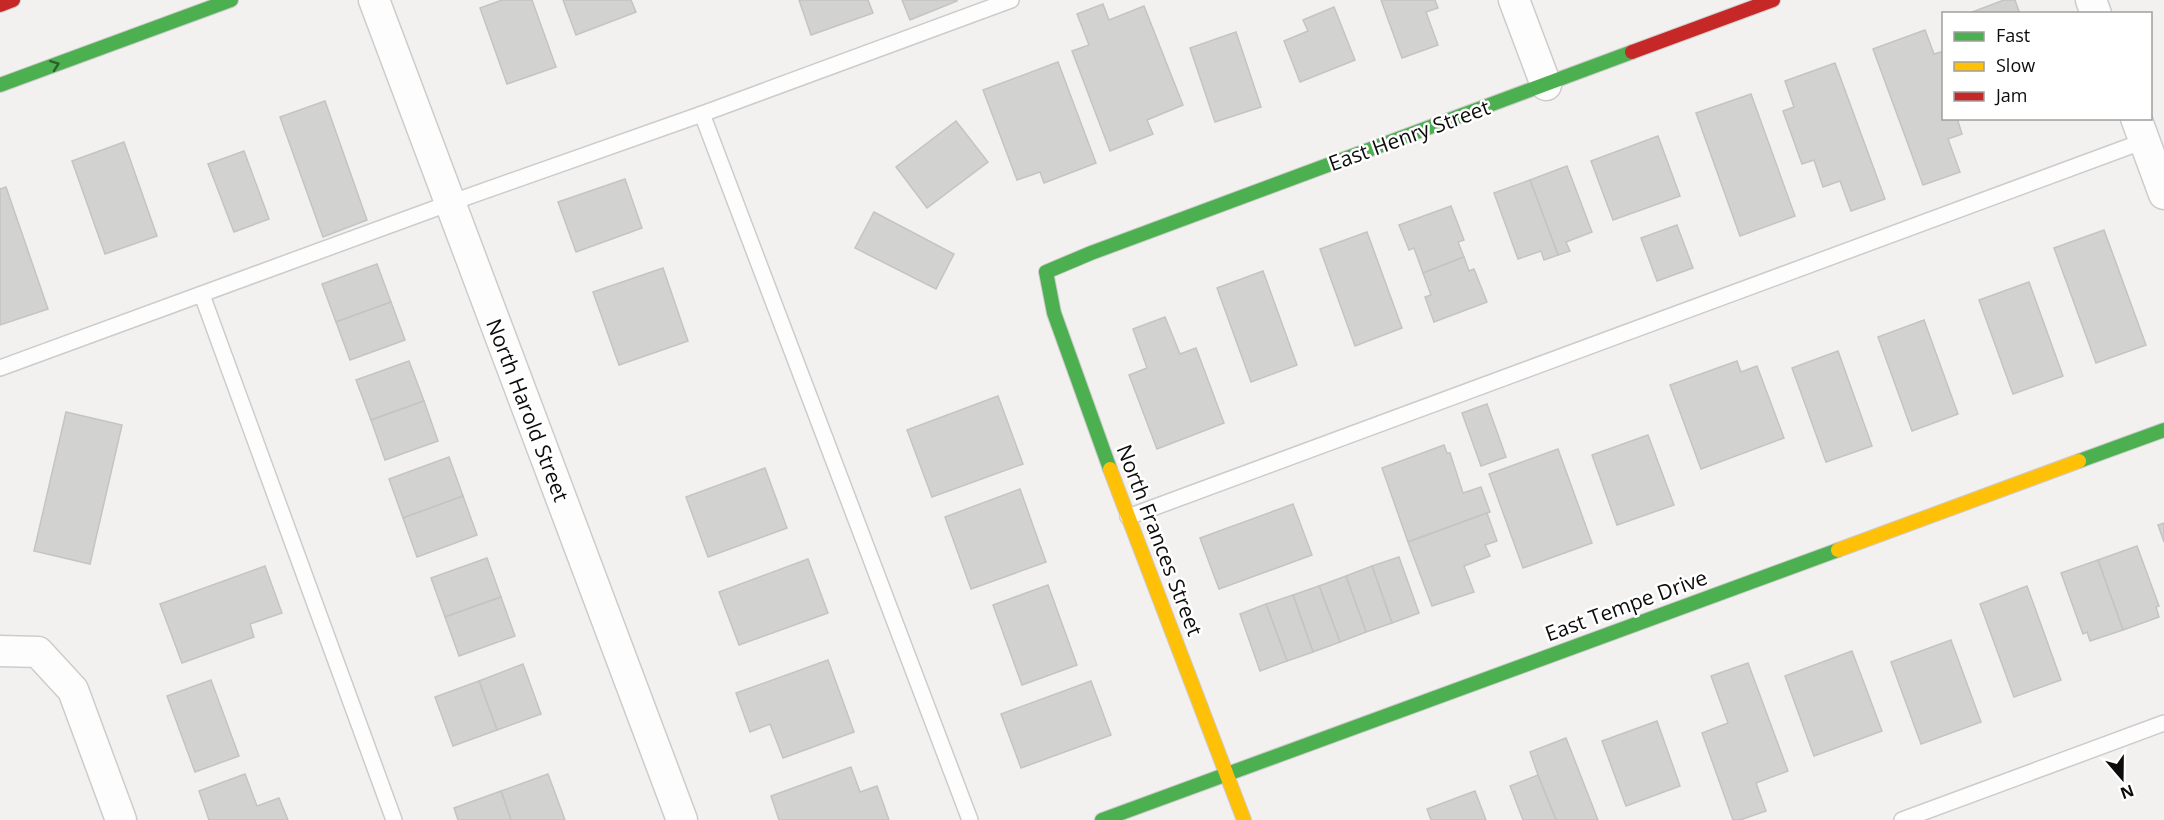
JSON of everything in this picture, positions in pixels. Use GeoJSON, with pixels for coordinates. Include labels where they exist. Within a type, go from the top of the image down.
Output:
{"type":"FeatureCollection","features":[{"type":"Feature","properties":{"kind":"street"},"geometry":{"type":"LineString","coordinates":[[0,5],[13,0]]}},
{"type":"Feature","properties":{"kind":"street"},"geometry":{"type":"LineString","coordinates":[[0,85],[231,0]]}},
{"type":"Feature","properties":{"kind":"street","name":"North Harold Street"},"geometry":{"type":"LineString","coordinates":[[374,0],[682,820]]}},
{"type":"Feature","properties":{"kind":"street"},"geometry":{"type":"LineString","coordinates":[[1514,0],[1546,85]]}},
{"type":"Feature","properties":{"kind":"street","name":"East Henry Street"},"geometry":{"type":"LineString","coordinates":[[1046,272],[1091,253],[1773,0]]}},
{"type":"Feature","properties":{"kind":"street"},"geometry":{"type":"LineString","coordinates":[[2140,130],[2164,194]]}},
{"type":"Feature","properties":{"kind":"street","name":"North Frances Street"},"geometry":{"type":"LineString","coordinates":[[1046,272],[1054,313],[1128,518],[1244,820]]}},
{"type":"Feature","properties":{"kind":"street","name":"East Tempe Drive"},"geometry":{"type":"LineString","coordinates":[[1102,820],[2164,430]]}},
{"type":"Feature","properties":{"kind":"street"},"geometry":{"type":"LineString","coordinates":[[0,651],[38,652],[73,690],[121,820]]}},
{"type":"Feature","properties":{"kind":"lane"},"geometry":{"type":"LineString","coordinates":[[0,368],[450,202],[702,114],[1011,0]]}},
{"type":"Feature","properties":{"kind":"lane"},"geometry":{"type":"LineString","coordinates":[[702,114],[970,820]]}},
{"type":"Feature","properties":{"kind":"lane"},"geometry":{"type":"LineString","coordinates":[[1128,518],[2140,130]]}},
{"type":"Feature","properties":{"kind":"lane"},"geometry":{"type":"LineString","coordinates":[[202,295],[394,820]]}},
{"type":"Feature","properties":{"kind":"lane"},"geometry":{"type":"LineString","coordinates":[[1902,820],[2164,723]]}},
{"type":"Feature","properties":{"kind":"building"},"geometry":{"type":"Polygon","coordinates":[[[502,0],[532,0],[556,67],[507,84],[480,8],[502,0]]]}},
{"type":"Feature","properties":{"kind":"building"},"geometry":{"type":"Polygon","coordinates":[[[563,0],[631,0],[636,12],[576,35],[563,0]]]}},
{"type":"Feature","properties":{"kind":"building"},"geometry":{"type":"Polygon","coordinates":[[[799,0],[868,0],[873,13],[811,35],[799,0]]]}},
{"type":"Feature","properties":{"kind":"building"},"geometry":{"type":"Polygon","coordinates":[[[902,0],[957,0],[957,1],[910,20],[902,0]]]}},
{"type":"Feature","properties":{"kind":"building"},"geometry":{"type":"Polygon","coordinates":[[[1381,0],[1435,0],[1438,8],[1426,12],[1438,45],[1402,58],[1381,0]]]}},
{"type":"Feature","properties":{"kind":"building"},"geometry":{"type":"Polygon","coordinates":[[[2004,0],[2015,0],[2019,12],[1972,12],[2004,0]]]}},
{"type":"Feature","properties":{"kind":"building"},"geometry":{"type":"Polygon","coordinates":[[[1103,4],[1109,20],[1144,6],[1183,105],[1147,120],[1153,134],[1110,151],[1072,51],[1089,45],[1077,14],[1103,4]]]}},
{"type":"Feature","properties":{"kind":"building"},"geometry":{"type":"Polygon","coordinates":[[[1334,7],[1355,60],[1300,82],[1284,41],[1308,31],[1303,20],[1334,7]]]}},
{"type":"Feature","properties":{"kind":"building"},"geometry":{"type":"Polygon","coordinates":[[[1925,30],[1934,54],[1942,52],[1942,120],[1958,120],[1962,134],[1948,139],[1960,172],[1923,185],[1873,49],[1925,30]]]}},
{"type":"Feature","properties":{"kind":"building"},"geometry":{"type":"Polygon","coordinates":[[[1236,32],[1261,107],[1215,122],[1190,48],[1236,32]]]}},
{"type":"Feature","properties":{"kind":"building"},"geometry":{"type":"Polygon","coordinates":[[[1058,62],[1096,163],[1044,183],[1040,172],[1017,180],[983,90],[1058,62]]]}},
{"type":"Feature","properties":{"kind":"building"},"geometry":{"type":"Polygon","coordinates":[[[1835,63],[1885,199],[1851,211],[1840,181],[1823,187],[1814,160],[1802,164],[1783,111],[1794,107],[1785,81],[1835,63]]]}},
{"type":"Feature","properties":{"kind":"building"},"geometry":{"type":"Polygon","coordinates":[[[1751,94],[1795,216],[1740,236],[1696,113],[1751,94]]]}},
{"type":"Feature","properties":{"kind":"building"},"geometry":{"type":"Polygon","coordinates":[[[325,101],[367,220],[323,237],[280,117],[325,101]]]}},
{"type":"Feature","properties":{"kind":"building"},"geometry":{"type":"Polygon","coordinates":[[[956,121],[988,162],[927,208],[896,167],[956,121]]]}},
{"type":"Feature","properties":{"kind":"building"},"geometry":{"type":"Polygon","coordinates":[[[1658,136],[1680,196],[1613,220],[1591,161],[1658,136]]]}},
{"type":"Feature","properties":{"kind":"building"},"geometry":{"type":"Polygon","coordinates":[[[124,142],[157,236],[105,254],[72,161],[124,142]]]}},
{"type":"Feature","properties":{"kind":"building"},"geometry":{"type":"Polygon","coordinates":[[[244,151],[269,219],[234,232],[208,164],[244,151]]]}},
{"type":"Feature","properties":{"kind":"building"},"geometry":{"type":"Polygon","coordinates":[[[1567,166],[1592,232],[1566,242],[1570,251],[1558,255],[1530,180],[1567,166]]]}},
{"type":"Feature","properties":{"kind":"building"},"geometry":{"type":"Polygon","coordinates":[[[625,179],[642,228],[576,252],[558,202],[625,179]]]}},
{"type":"Feature","properties":{"kind":"building"},"geometry":{"type":"Polygon","coordinates":[[[1530,180],[1558,255],[1544,260],[1541,251],[1518,259],[1494,193],[1530,180]]]}},
{"type":"Feature","properties":{"kind":"building"},"geometry":{"type":"Polygon","coordinates":[[[6,187],[48,309],[0,325],[0,189],[6,187]]]}},
{"type":"Feature","properties":{"kind":"building"},"geometry":{"type":"Polygon","coordinates":[[[1451,206],[1464,240],[1458,242],[1464,257],[1423,273],[1414,248],[1409,250],[1399,225],[1451,206]]]}},
{"type":"Feature","properties":{"kind":"building"},"geometry":{"type":"Polygon","coordinates":[[[874,212],[954,254],[936,289],[855,248],[874,212]]]}},
{"type":"Feature","properties":{"kind":"building"},"geometry":{"type":"Polygon","coordinates":[[[1677,225],[1693,268],[1657,281],[1641,238],[1677,225]]]}},
{"type":"Feature","properties":{"kind":"building"},"geometry":{"type":"Polygon","coordinates":[[[2104,230],[2146,345],[2096,363],[2054,248],[2104,230]]]}},
{"type":"Feature","properties":{"kind":"building"},"geometry":{"type":"Polygon","coordinates":[[[1367,232],[1402,328],[1355,346],[1320,249],[1367,232]]]}},
{"type":"Feature","properties":{"kind":"building"},"geometry":{"type":"Polygon","coordinates":[[[1464,257],[1469,271],[1474,269],[1487,302],[1434,322],[1425,297],[1431,295],[1423,273],[1464,257]]]}},
{"type":"Feature","properties":{"kind":"building"},"geometry":{"type":"Polygon","coordinates":[[[377,264],[391,302],[336,322],[322,284],[377,264]]]}},
{"type":"Feature","properties":{"kind":"building"},"geometry":{"type":"Polygon","coordinates":[[[663,268],[688,341],[619,365],[593,292],[663,268]]]}},
{"type":"Feature","properties":{"kind":"building"},"geometry":{"type":"Polygon","coordinates":[[[1263,271],[1297,365],[1251,382],[1217,288],[1263,271]]]}},
{"type":"Feature","properties":{"kind":"building"},"geometry":{"type":"Polygon","coordinates":[[[2029,282],[2063,376],[2013,394],[1979,300],[2029,282]]]}},
{"type":"Feature","properties":{"kind":"building"},"geometry":{"type":"Polygon","coordinates":[[[391,302],[405,340],[350,360],[336,322],[391,302]]]}},
{"type":"Feature","properties":{"kind":"building"},"geometry":{"type":"Polygon","coordinates":[[[1165,317],[1180,354],[1196,348],[1224,423],[1157,449],[1129,375],[1147,368],[1133,329],[1165,317]]]}},
{"type":"Feature","properties":{"kind":"building"},"geometry":{"type":"Polygon","coordinates":[[[1924,320],[1958,414],[1912,431],[1878,337],[1924,320]]]}},
{"type":"Feature","properties":{"kind":"building"},"geometry":{"type":"Polygon","coordinates":[[[1838,351],[1872,446],[1826,462],[1792,368],[1838,351]]]}},
{"type":"Feature","properties":{"kind":"building"},"geometry":{"type":"Polygon","coordinates":[[[409,361],[424,401],[371,420],[356,380],[409,361]]]}},
{"type":"Feature","properties":{"kind":"building"},"geometry":{"type":"Polygon","coordinates":[[[1737,361],[1741,372],[1757,366],[1784,438],[1701,469],[1670,385],[1737,361]]]}},
{"type":"Feature","properties":{"kind":"building"},"geometry":{"type":"Polygon","coordinates":[[[998,396],[1023,464],[932,497],[907,430],[998,396]]]}},
{"type":"Feature","properties":{"kind":"building"},"geometry":{"type":"Polygon","coordinates":[[[424,401],[438,441],[385,460],[371,420],[424,401]]]}},
{"type":"Feature","properties":{"kind":"building"},"geometry":{"type":"Polygon","coordinates":[[[1487,404],[1506,457],[1481,466],[1462,413],[1487,404]]]}},
{"type":"Feature","properties":{"kind":"building"},"geometry":{"type":"Polygon","coordinates":[[[66,412],[122,425],[90,564],[34,551],[66,412]]]}},
{"type":"Feature","properties":{"kind":"building"},"geometry":{"type":"Polygon","coordinates":[[[1648,435],[1674,505],[1617,525],[1592,455],[1648,435]]]}},
{"type":"Feature","properties":{"kind":"building"},"geometry":{"type":"Polygon","coordinates":[[[1444,445],[1447,453],[1450,453],[1463,493],[1481,487],[1490,512],[1408,542],[1382,468],[1444,445]]]}},
{"type":"Feature","properties":{"kind":"building"},"geometry":{"type":"Polygon","coordinates":[[[1558,449],[1592,543],[1523,568],[1489,474],[1558,449]]]}},
{"type":"Feature","properties":{"kind":"building"},"geometry":{"type":"Polygon","coordinates":[[[449,457],[463,496],[403,518],[389,479],[449,457]]]}},
{"type":"Feature","properties":{"kind":"building"},"geometry":{"type":"Polygon","coordinates":[[[765,468],[787,528],[708,557],[686,497],[765,468]]]}},
{"type":"Feature","properties":{"kind":"building"},"geometry":{"type":"Polygon","coordinates":[[[1020,489],[1046,562],[971,589],[945,517],[1020,489]]]}},
{"type":"Feature","properties":{"kind":"building"},"geometry":{"type":"Polygon","coordinates":[[[463,496],[477,535],[417,557],[403,518],[463,496]]]}},
{"type":"Feature","properties":{"kind":"building"},"geometry":{"type":"Polygon","coordinates":[[[1293,504],[1312,555],[1219,589],[1200,538],[1293,504]]]}},
{"type":"Feature","properties":{"kind":"building"},"geometry":{"type":"Polygon","coordinates":[[[1487,513],[1497,541],[1485,545],[1490,556],[1464,566],[1474,592],[1432,606],[1408,542],[1487,513]]]}},
{"type":"Feature","properties":{"kind":"building"},"geometry":{"type":"Polygon","coordinates":[[[2164,523],[2164,542],[2158,525],[2164,523]]]}},
{"type":"Feature","properties":{"kind":"building"},"geometry":{"type":"Polygon","coordinates":[[[2137,546],[2159,606],[2156,607],[2159,617],[2123,630],[2098,560],[2137,546]]]}},
{"type":"Feature","properties":{"kind":"building"},"geometry":{"type":"Polygon","coordinates":[[[1399,557],[1419,613],[1392,623],[1372,566],[1399,557]]]}},
{"type":"Feature","properties":{"kind":"building"},"geometry":{"type":"Polygon","coordinates":[[[487,558],[501,597],[445,617],[431,578],[487,558]]]}},
{"type":"Feature","properties":{"kind":"building"},"geometry":{"type":"Polygon","coordinates":[[[808,559],[828,613],[739,645],[719,592],[808,559]]]}},
{"type":"Feature","properties":{"kind":"building"},"geometry":{"type":"Polygon","coordinates":[[[2098,560],[2123,630],[2090,641],[2087,632],[2083,634],[2061,573],[2098,560]]]}},
{"type":"Feature","properties":{"kind":"building"},"geometry":{"type":"Polygon","coordinates":[[[265,566],[282,613],[250,624],[254,637],[182,663],[160,604],[265,566]]]}},
{"type":"Feature","properties":{"kind":"building"},"geometry":{"type":"Polygon","coordinates":[[[1372,566],[1392,623],[1366,632],[1346,576],[1372,566]]]}},
{"type":"Feature","properties":{"kind":"building"},"geometry":{"type":"Polygon","coordinates":[[[1346,576],[1366,632],[1340,642],[1319,586],[1346,576]]]}},
{"type":"Feature","properties":{"kind":"building"},"geometry":{"type":"Polygon","coordinates":[[[1048,585],[1077,665],[1022,685],[993,605],[1048,585]]]}},
{"type":"Feature","properties":{"kind":"building"},"geometry":{"type":"Polygon","coordinates":[[[1319,586],[1340,642],[1313,652],[1293,595],[1319,586]]]}},
{"type":"Feature","properties":{"kind":"building"},"geometry":{"type":"Polygon","coordinates":[[[2027,586],[2061,680],[2014,697],[1980,604],[2027,586]]]}},
{"type":"Feature","properties":{"kind":"building"},"geometry":{"type":"Polygon","coordinates":[[[1293,595],[1313,652],[1287,661],[1266,604],[1293,595]]]}},
{"type":"Feature","properties":{"kind":"building"},"geometry":{"type":"Polygon","coordinates":[[[501,597],[515,636],[459,656],[445,617],[501,597]]]}},
{"type":"Feature","properties":{"kind":"building"},"geometry":{"type":"Polygon","coordinates":[[[1266,604],[1287,661],[1260,671],[1240,614],[1266,604]]]}},
{"type":"Feature","properties":{"kind":"building"},"geometry":{"type":"Polygon","coordinates":[[[1951,640],[1981,722],[1921,744],[1891,662],[1951,640]]]}},
{"type":"Feature","properties":{"kind":"building"},"geometry":{"type":"Polygon","coordinates":[[[1852,651],[1882,731],[1814,756],[1785,676],[1852,651]]]}},
{"type":"Feature","properties":{"kind":"building"},"geometry":{"type":"Polygon","coordinates":[[[828,660],[854,732],[783,758],[770,724],[750,732],[736,693],[828,660]]]}},
{"type":"Feature","properties":{"kind":"building"},"geometry":{"type":"Polygon","coordinates":[[[1748,663],[1788,771],[1756,783],[1766,811],[1740,820],[1733,820],[1702,733],[1728,723],[1711,676],[1748,663]]]}},
{"type":"Feature","properties":{"kind":"building"},"geometry":{"type":"Polygon","coordinates":[[[523,664],[541,714],[497,730],[479,681],[523,664]]]}},
{"type":"Feature","properties":{"kind":"building"},"geometry":{"type":"Polygon","coordinates":[[[211,680],[239,756],[195,772],[167,696],[211,680]]]}},
{"type":"Feature","properties":{"kind":"building"},"geometry":{"type":"Polygon","coordinates":[[[479,681],[497,730],[453,746],[435,697],[479,681]]]}},
{"type":"Feature","properties":{"kind":"building"},"geometry":{"type":"Polygon","coordinates":[[[1091,681],[1111,735],[1021,768],[1001,714],[1091,681]]]}},
{"type":"Feature","properties":{"kind":"building"},"geometry":{"type":"Polygon","coordinates":[[[1657,721],[1680,786],[1626,806],[1602,741],[1657,721]]]}},
{"type":"Feature","properties":{"kind":"building"},"geometry":{"type":"Polygon","coordinates":[[[1566,738],[1598,820],[1556,820],[1538,775],[1530,752],[1566,738]]]}},
{"type":"Feature","properties":{"kind":"building"},"geometry":{"type":"Polygon","coordinates":[[[851,767],[860,792],[877,786],[889,820],[779,820],[771,796],[851,767]]]}},
{"type":"Feature","properties":{"kind":"building"},"geometry":{"type":"Polygon","coordinates":[[[245,774],[257,806],[279,798],[288,820],[209,820],[199,791],[245,774]]]}},
{"type":"Feature","properties":{"kind":"building"},"geometry":{"type":"Polygon","coordinates":[[[548,774],[565,820],[511,820],[501,791],[548,774]]]}},
{"type":"Feature","properties":{"kind":"building"},"geometry":{"type":"Polygon","coordinates":[[[1538,775],[1556,820],[1523,820],[1510,786],[1538,775]]]}},
{"type":"Feature","properties":{"kind":"building"},"geometry":{"type":"Polygon","coordinates":[[[501,791],[511,820],[458,820],[454,808],[501,791]]]}},
{"type":"Feature","properties":{"kind":"building"},"geometry":{"type":"Polygon","coordinates":[[[1475,791],[1486,820],[1431,820],[1427,809],[1475,791]]]}},
{"type":"Feature","properties":{"kind":"traffic: fast"},"geometry":{"type":"LineString","coordinates":[[0,85],[231,0]]}},
{"type":"Feature","properties":{"kind":"traffic: fast"},"geometry":{"type":"LineString","coordinates":[[1110,469],[1054,313],[1046,272],[1091,253],[1632,52]]}},
{"type":"Feature","properties":{"kind":"traffic: fast"},"geometry":{"type":"LineString","coordinates":[[2079,461],[2164,430]]}},
{"type":"Feature","properties":{"kind":"traffic: fast"},"geometry":{"type":"LineString","coordinates":[[1102,820],[1838,550]]}},
{"type":"Feature","properties":{"kind":"traffic: slow"},"geometry":{"type":"LineString","coordinates":[[1838,550],[2079,461]]}},
{"type":"Feature","properties":{"kind":"traffic: slow"},"geometry":{"type":"LineString","coordinates":[[1110,469],[1244,820]]}},
{"type":"Feature","properties":{"kind":"traffic: jam"},"geometry":{"type":"LineString","coordinates":[[0,5],[13,0]]}},
{"type":"Feature","properties":{"kind":"traffic: jam"},"geometry":{"type":"LineString","coordinates":[[1632,52],[1773,0]]}}]}
